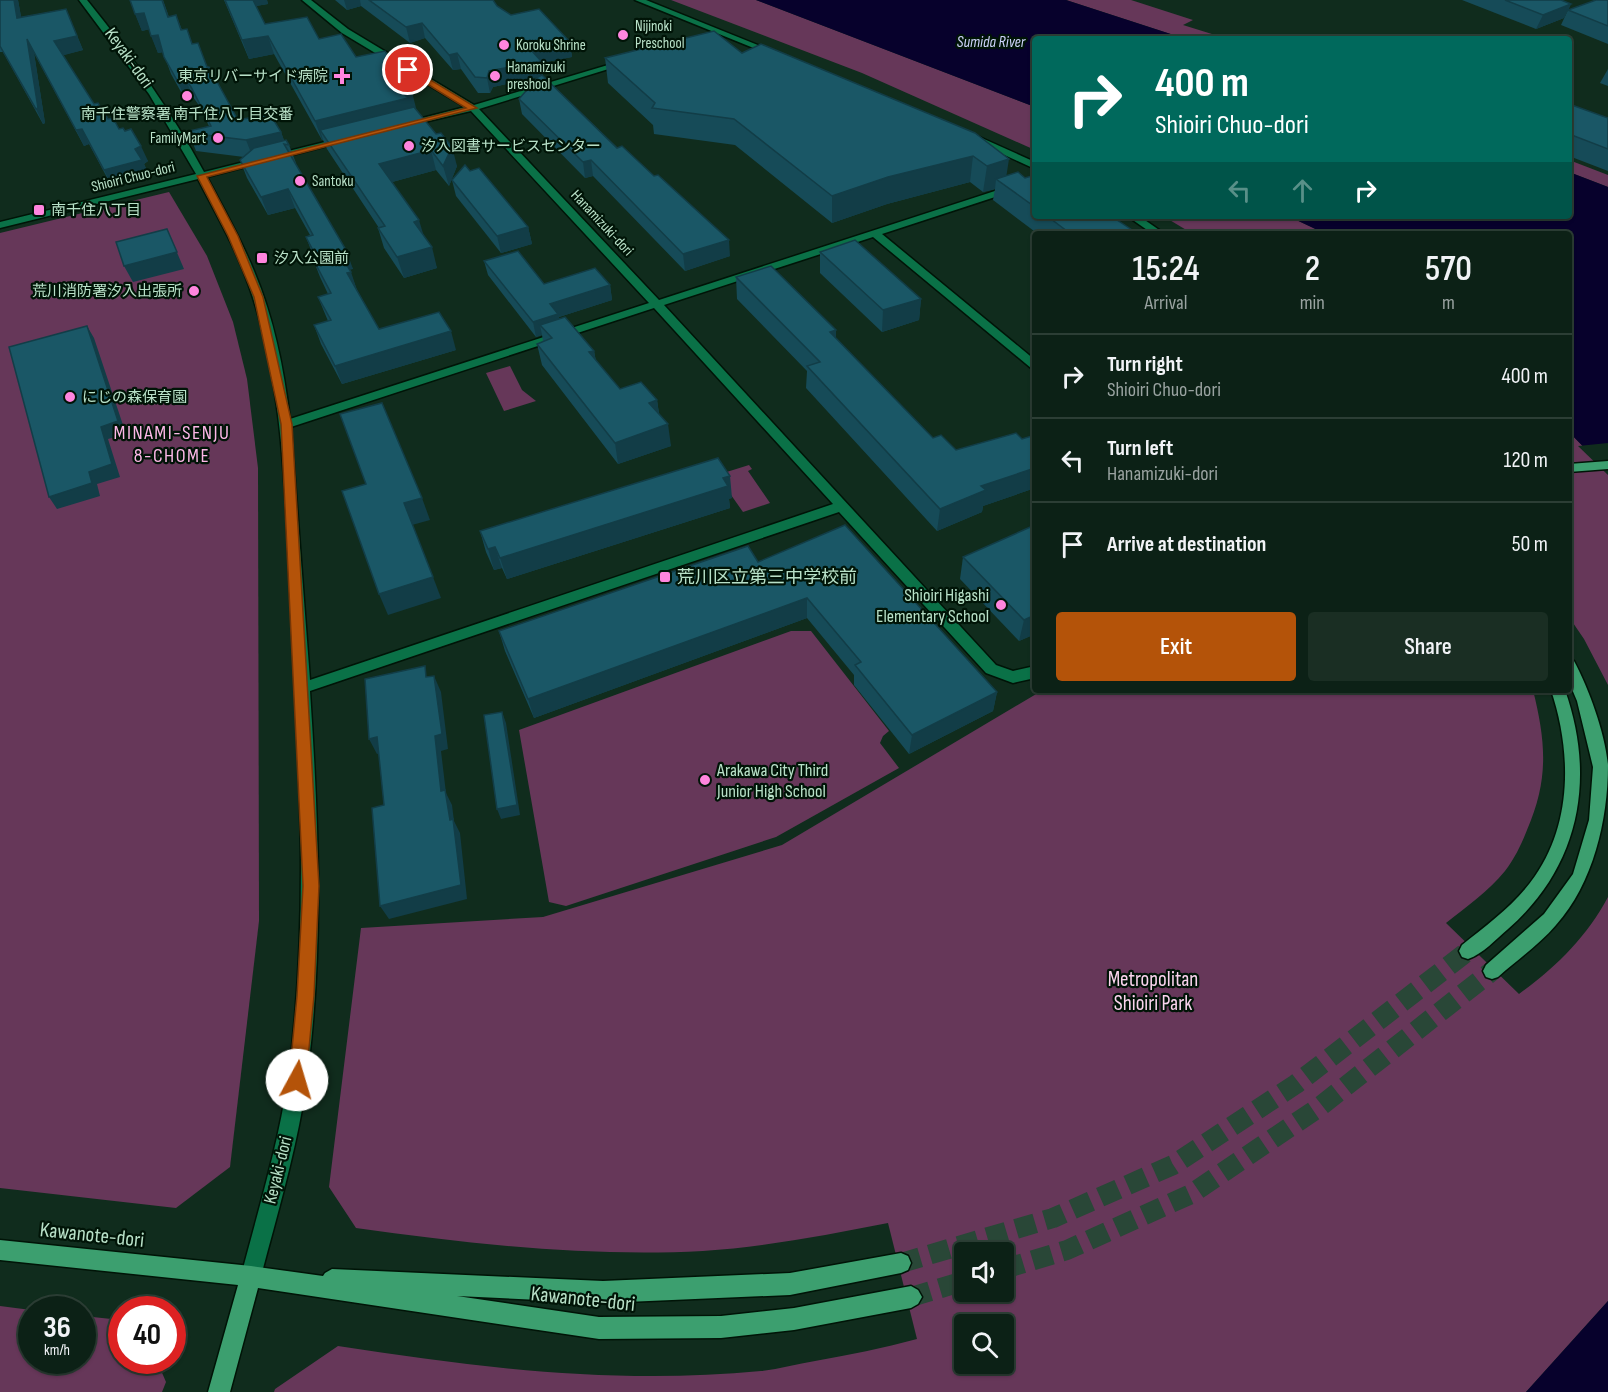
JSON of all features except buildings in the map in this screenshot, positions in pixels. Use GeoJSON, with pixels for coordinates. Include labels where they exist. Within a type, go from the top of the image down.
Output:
{"type":"FeatureCollection","features":[{"type":"Feature","properties":{"kind":"main road"},"geometry":{"type":"LineString","coordinates":[[1572,468],[1608,465]]}},
{"type":"Feature","properties":{"kind":"main road"},"geometry":{"type":"LineString","coordinates":[[1492,971],[1550,920],[1580,877],[1597,820],[1601,767],[1586,701],[1572,671]]}},
{"type":"Feature","properties":{"kind":"main road"},"geometry":{"type":"LineString","coordinates":[[1468,951],[1525,902],[1553,862],[1570,809],[1575,760],[1559,693]]}},
{"type":"Feature","properties":{"kind":"main road","name":"Kawanote-dori"},"geometry":{"type":"LineString","coordinates":[[0,1250],[251,1276],[598,1328],[722,1327],[794,1319],[911,1297]]}},
{"type":"Feature","properties":{"kind":"main road","name":"Kawanote-dori"},"geometry":{"type":"LineString","coordinates":[[251,1276],[603,1292],[790,1284],[901,1263]]}},
{"type":"Feature","properties":{"kind":"main road"},"geometry":{"type":"LineString","coordinates":[[219,1392],[251,1276]]}},
{"type":"Feature","properties":{"kind":"street","name":"Keyaki-dori"},"geometry":{"type":"LineString","coordinates":[[83,0],[117,41],[159,99],[233,236],[258,297],[287,424],[311,886],[306,996],[297,1080],[282,1163],[251,1276]]}},
{"type":"Feature","properties":{"kind":"street","name":"Hanamizuki-dori"},"geometry":{"type":"LineString","coordinates":[[306,0],[351,35],[473,108],[554,192],[991,669],[1010,678],[1024,677],[1032,673]]}},
{"type":"Feature","properties":{"kind":"street"},"geometry":{"type":"LineString","coordinates":[[639,0],[790,60]]}},
{"type":"Feature","properties":{"kind":"street"},"geometry":{"type":"LineString","coordinates":[[706,40],[723,33]]}},
{"type":"Feature","properties":{"kind":"street"},"geometry":{"type":"LineString","coordinates":[[393,128],[473,108],[636,58]]}},
{"type":"Feature","properties":{"kind":"street","name":"Shioiri Chuo-dori"},"geometry":{"type":"LineString","coordinates":[[0,225],[360,136]]}},
{"type":"Feature","properties":{"kind":"street"},"geometry":{"type":"LineString","coordinates":[[970,136],[1032,165]]}},
{"type":"Feature","properties":{"kind":"street"},"geometry":{"type":"LineString","coordinates":[[287,424],[1032,182]]}},
{"type":"Feature","properties":{"kind":"street"},"geometry":{"type":"LineString","coordinates":[[1137,219],[1155,231]]}},
{"type":"Feature","properties":{"kind":"street"},"geometry":{"type":"LineString","coordinates":[[875,233],[1032,364]]}},
{"type":"Feature","properties":{"kind":"street"},"geometry":{"type":"LineString","coordinates":[[302,688],[842,506]]}},
{"type":"Feature","properties":{"kind":"green space"},"geometry":{"type":"Polygon","coordinates":[[[671,0],[756,0],[1032,106],[1032,149],[862,73],[671,0]]]}},
{"type":"Feature","properties":{"kind":"green space"},"geometry":{"type":"Polygon","coordinates":[[[1066,0],[1131,0],[1193,20],[1183,25],[1218,36],[1177,36],[1066,0]]]}},
{"type":"Feature","properties":{"kind":"green space"},"geometry":{"type":"Polygon","coordinates":[[[1572,161],[1608,175],[1608,187],[1572,173],[1572,161]]]}},
{"type":"Feature","properties":{"kind":"green space"},"geometry":{"type":"Polygon","coordinates":[[[169,192],[207,256],[233,322],[247,379],[258,468],[259,921],[230,1167],[176,1208],[0,1188],[0,233],[169,192]]]}},
{"type":"Feature","properties":{"kind":"green space"},"geometry":{"type":"Polygon","coordinates":[[[1168,219],[1294,219],[1320,231],[1188,231],[1168,219]]]}},
{"type":"Feature","properties":{"kind":"green space"},"geometry":{"type":"Polygon","coordinates":[[[510,366],[522,390],[536,401],[504,411],[486,373],[510,366]]]}},
{"type":"Feature","properties":{"kind":"green space"},"geometry":{"type":"Polygon","coordinates":[[[1572,435],[1608,472],[1608,685],[1572,621],[1572,435]]]}},
{"type":"Feature","properties":{"kind":"green space"},"geometry":{"type":"Polygon","coordinates":[[[749,465],[752,469],[748,471],[770,503],[743,512],[717,475],[749,465]]]}},
{"type":"Feature","properties":{"kind":"green space"},"geometry":{"type":"Polygon","coordinates":[[[791,631],[811,631],[889,731],[880,743],[899,768],[776,837],[566,906],[549,902],[519,730],[791,631]]]}},
{"type":"Feature","properties":{"kind":"green space","name":"Metropolitan Shioiri Park"},"geometry":{"type":"Polygon","coordinates":[[[1038,693],[1534,693],[1543,744],[1542,777],[1534,812],[1520,846],[1505,871],[1485,892],[1446,923],[1519,994],[1569,951],[1590,926],[1608,897],[1608,1301],[1526,1392],[274,1392],[275,1389],[338,1346],[496,1367],[601,1375],[654,1376],[768,1370],[917,1339],[888,1223],[749,1247],[659,1252],[529,1248],[356,1228],[329,1187],[361,928],[543,917],[782,845],[1038,693]]]}},
{"type":"Feature","properties":{"kind":"green space"},"geometry":{"type":"Polygon","coordinates":[[[0,1306],[18,1308],[18,1374],[96,1374],[96,1317],[108,1319],[108,1374],[163,1374],[166,1382],[162,1392],[0,1392],[0,1306]]]}},
{"type":"Feature","properties":{"kind":"water","name":"Sumida River"},"geometry":{"type":"Polygon","coordinates":[[[756,0],[1066,0],[1177,36],[1032,36],[1032,106],[756,0]]]}},
{"type":"Feature","properties":{"kind":"water"},"geometry":{"type":"Polygon","coordinates":[[[1572,173],[1608,187],[1608,472],[1572,435],[1572,231],[1320,231],[1294,219],[1572,219],[1572,173]]]}},
{"type":"Feature","properties":{"kind":"water"},"geometry":{"type":"Polygon","coordinates":[[[1608,1301],[1608,1392],[1526,1392],[1608,1301]]]}},
{"type":"Feature","properties":{"kind":"pier"},"geometry":{"type":"Polygon","coordinates":[[[1608,443],[1608,475],[1578,446],[1608,443]]]}},
{"type":"Feature","properties":{"kind":"tunnel"},"geometry":{"type":"LineString","coordinates":[[901,1263],[1053,1218],[1173,1165],[1296,1084],[1468,951]]}},
{"type":"Feature","properties":{"kind":"tunnel"},"geometry":{"type":"LineString","coordinates":[[1014,1266],[1067,1250],[1191,1194],[1318,1108],[1492,971]]}},
{"type":"Feature","properties":{"kind":"tunnel"},"geometry":{"type":"LineString","coordinates":[[911,1297],[954,1284]]}},
{"type":"Feature","properties":{"kind":"place","name":"Nijinoki Preschool"},"geometry":{"type":"Point","coordinates":[623,35]}},
{"type":"Feature","properties":{"kind":"place","name":"Koroku Shrine"},"geometry":{"type":"Point","coordinates":[504,45]}},
{"type":"Feature","properties":{"kind":"place","name":"東京リバーサイド病院"},"geometry":{"type":"Point","coordinates":[342,76]}},
{"type":"Feature","properties":{"kind":"place","name":"Hanamizuki preshool"},"geometry":{"type":"Point","coordinates":[495,76]}},
{"type":"Feature","properties":{"kind":"place","name":"南千住警察署 南千住八丁目交番"},"geometry":{"type":"Point","coordinates":[187,96]}},
{"type":"Feature","properties":{"kind":"place","name":"FamilyMart"},"geometry":{"type":"Point","coordinates":[218,138]}},
{"type":"Feature","properties":{"kind":"place","name":"汐入図書サービスセンター"},"geometry":{"type":"Point","coordinates":[409,146]}},
{"type":"Feature","properties":{"kind":"place","name":"Santoku"},"geometry":{"type":"Point","coordinates":[300,181]}},
{"type":"Feature","properties":{"kind":"place","name":"南千住八丁目"},"geometry":{"type":"Point","coordinates":[39,210]}},
{"type":"Feature","properties":{"kind":"place","name":"汐入公園前"},"geometry":{"type":"Point","coordinates":[262,258]}},
{"type":"Feature","properties":{"kind":"place","name":"荒川消防署汐入出張所"},"geometry":{"type":"Point","coordinates":[194,291]}},
{"type":"Feature","properties":{"kind":"place","name":"にじの森保育園"},"geometry":{"type":"Point","coordinates":[70,397]}},
{"type":"Feature","properties":{"kind":"place","name":"荒川区立第三中学校前"},"geometry":{"type":"Point","coordinates":[665,577]}},
{"type":"Feature","properties":{"kind":"place","name":"Shioiri Higashi Elementary School"},"geometry":{"type":"Point","coordinates":[1001,605]}},
{"type":"Feature","properties":{"kind":"place","name":"Arakawa City Third Junior High School"},"geometry":{"type":"Point","coordinates":[705,780]}},
{"type":"Feature","properties":{"kind":"district","name":"MINAMI-SENJU 8-CHOME"},"geometry":{"type":"Point","coordinates":[172,444]}},
{"type":"Feature","properties":{"kind":"route"},"geometry":{"type":"LineString","coordinates":[[297,1080],[306,996],[311,886],[302,672],[287,424],[269,334],[252,279],[202,176],[473,108],[408,70]]}}]}
